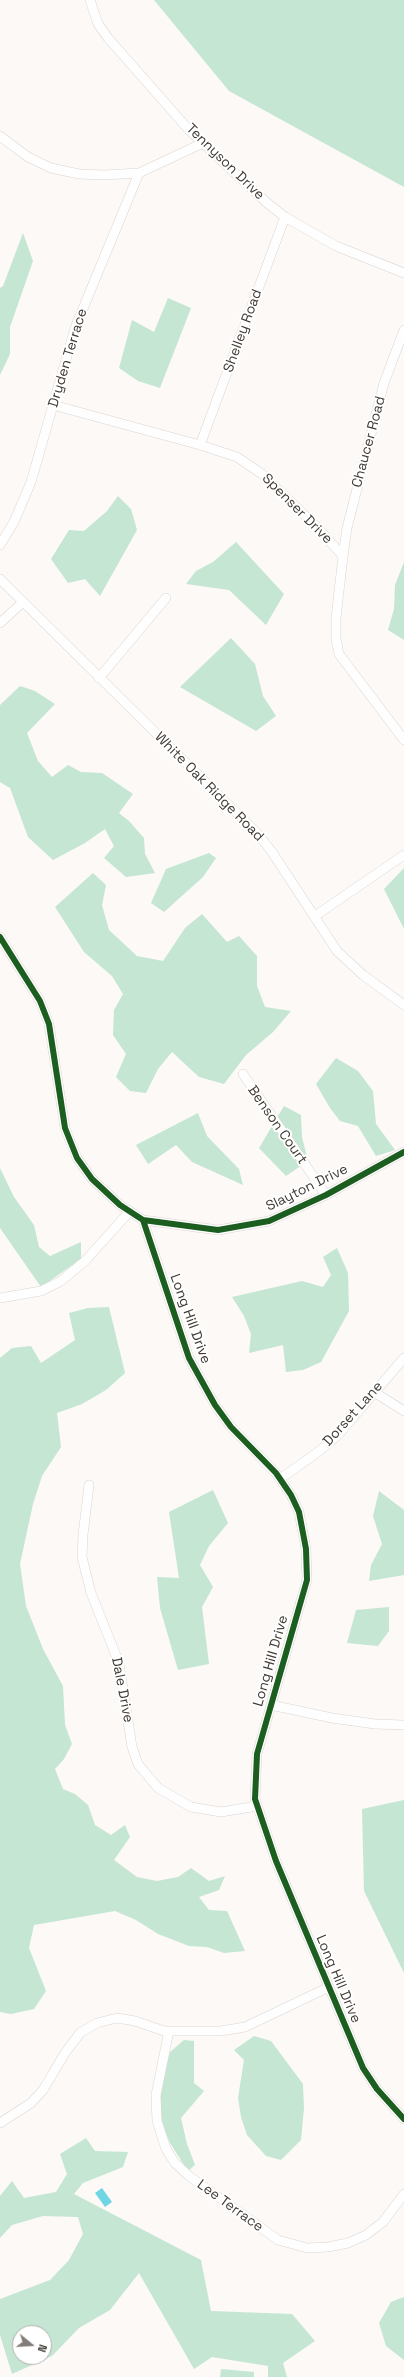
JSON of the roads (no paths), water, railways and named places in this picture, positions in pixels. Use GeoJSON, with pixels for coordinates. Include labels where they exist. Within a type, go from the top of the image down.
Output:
{"type":"FeatureCollection","features":[{"type":"Feature","properties":{"kind":"street","name":"Tennyson Drive"},"geometry":{"type":"LineString","coordinates":[[90,0],[98,24],[108,38],[203,143],[241,180],[285,217],[336,246],[404,273]]}},
{"type":"Feature","properties":{"kind":"street"},"geometry":{"type":"LineString","coordinates":[[0,137],[28,157],[51,168],[79,174],[139,173],[203,143]]}},
{"type":"Feature","properties":{"kind":"street","name":"Dryden Terrace"},"geometry":{"type":"LineString","coordinates":[[0,545],[14,522],[31,482],[75,328],[139,173]]}},
{"type":"Feature","properties":{"kind":"street","name":"Shelley Road"},"geometry":{"type":"LineString","coordinates":[[200,445],[285,217]]}},
{"type":"Feature","properties":{"kind":"street","name":"Chaucer Road"},"geometry":{"type":"LineString","coordinates":[[343,556],[347,528],[384,383],[404,330]]}},
{"type":"Feature","properties":{"kind":"street","name":"Spenser Drive"},"geometry":{"type":"LineString","coordinates":[[53,405],[200,445],[238,457],[262,474],[317,527],[343,556],[336,618],[336,639],[339,654],[404,740]]}},
{"type":"Feature","properties":{"kind":"street","name":"White Oak Ridge Road"},"geometry":{"type":"LineString","coordinates":[[0,579],[22,603],[258,834],[337,951],[363,975],[404,1005]]}},
{"type":"Feature","properties":{"kind":"street"},"geometry":{"type":"LineString","coordinates":[[99,678],[166,598]]}},
{"type":"Feature","properties":{"kind":"street"},"geometry":{"type":"LineString","coordinates":[[0,623],[22,603]]}},
{"type":"Feature","properties":{"kind":"street"},"geometry":{"type":"LineString","coordinates":[[314,916],[404,855]]}},
{"type":"Feature","properties":{"kind":"street"},"geometry":{"type":"LineString","coordinates":[[0,937],[40,1001],[49,1024],[65,1128],[77,1158],[92,1179],[143,1220]]}},
{"type":"Feature","properties":{"kind":"street","name":"Benson Court"},"geometry":{"type":"LineString","coordinates":[[243,1074],[326,1195]]}},
{"type":"Feature","properties":{"kind":"street","name":"Slayton Drive"},"geometry":{"type":"LineString","coordinates":[[143,1220],[218,1230],[269,1220],[326,1195],[404,1152]]}},
{"type":"Feature","properties":{"kind":"street"},"geometry":{"type":"LineString","coordinates":[[0,1298],[41,1291],[61,1281],[85,1261],[130,1211]]}},
{"type":"Feature","properties":{"kind":"street","name":"Long Hill Drive"},"geometry":{"type":"LineString","coordinates":[[143,1220],[189,1358],[215,1405],[231,1427],[280,1479],[291,1495],[299,1512],[306,1549],[307,1580],[258,1754],[255,1799],[276,1860],[363,2068],[377,2089],[404,2119]]}},
{"type":"Feature","properties":{"kind":"street","name":"Dorset Lane"},"geometry":{"type":"LineString","coordinates":[[280,1479],[318,1452],[338,1435],[404,1358]]}},
{"type":"Feature","properties":{"kind":"street"},"geometry":{"type":"LineString","coordinates":[[374,1392],[404,1412]]}},
{"type":"Feature","properties":{"kind":"street","name":"Dale Drive"},"geometry":{"type":"LineString","coordinates":[[89,1485],[82,1557],[91,1593],[119,1663],[132,1746],[138,1764],[158,1788],[190,1808],[221,1812],[257,1806]]}},
{"type":"Feature","properties":{"kind":"street"},"geometry":{"type":"LineString","coordinates":[[271,1705],[332,1718],[404,1725]]}},
{"type":"Feature","properties":{"kind":"street"},"geometry":{"type":"LineString","coordinates":[[0,2123],[31,2103],[43,2090],[65,2053],[80,2033],[97,2023],[117,2018],[169,2032],[221,2031],[245,2027],[329,1988]]}},
{"type":"Feature","properties":{"kind":"street","name":"Lee Terrace"},"geometry":{"type":"LineString","coordinates":[[169,2032],[156,2095],[157,2121],[166,2149],[175,2163],[189,2176],[278,2240],[307,2248],[328,2247],[348,2243],[366,2234],[383,2222],[404,2194]]}},
{"type":"Feature","properties":{"kind":"water"},"geometry":{"type":"Polygon","coordinates":[[[102,2188],[112,2202],[105,2207],[95,2193],[102,2188]]]}}]}
